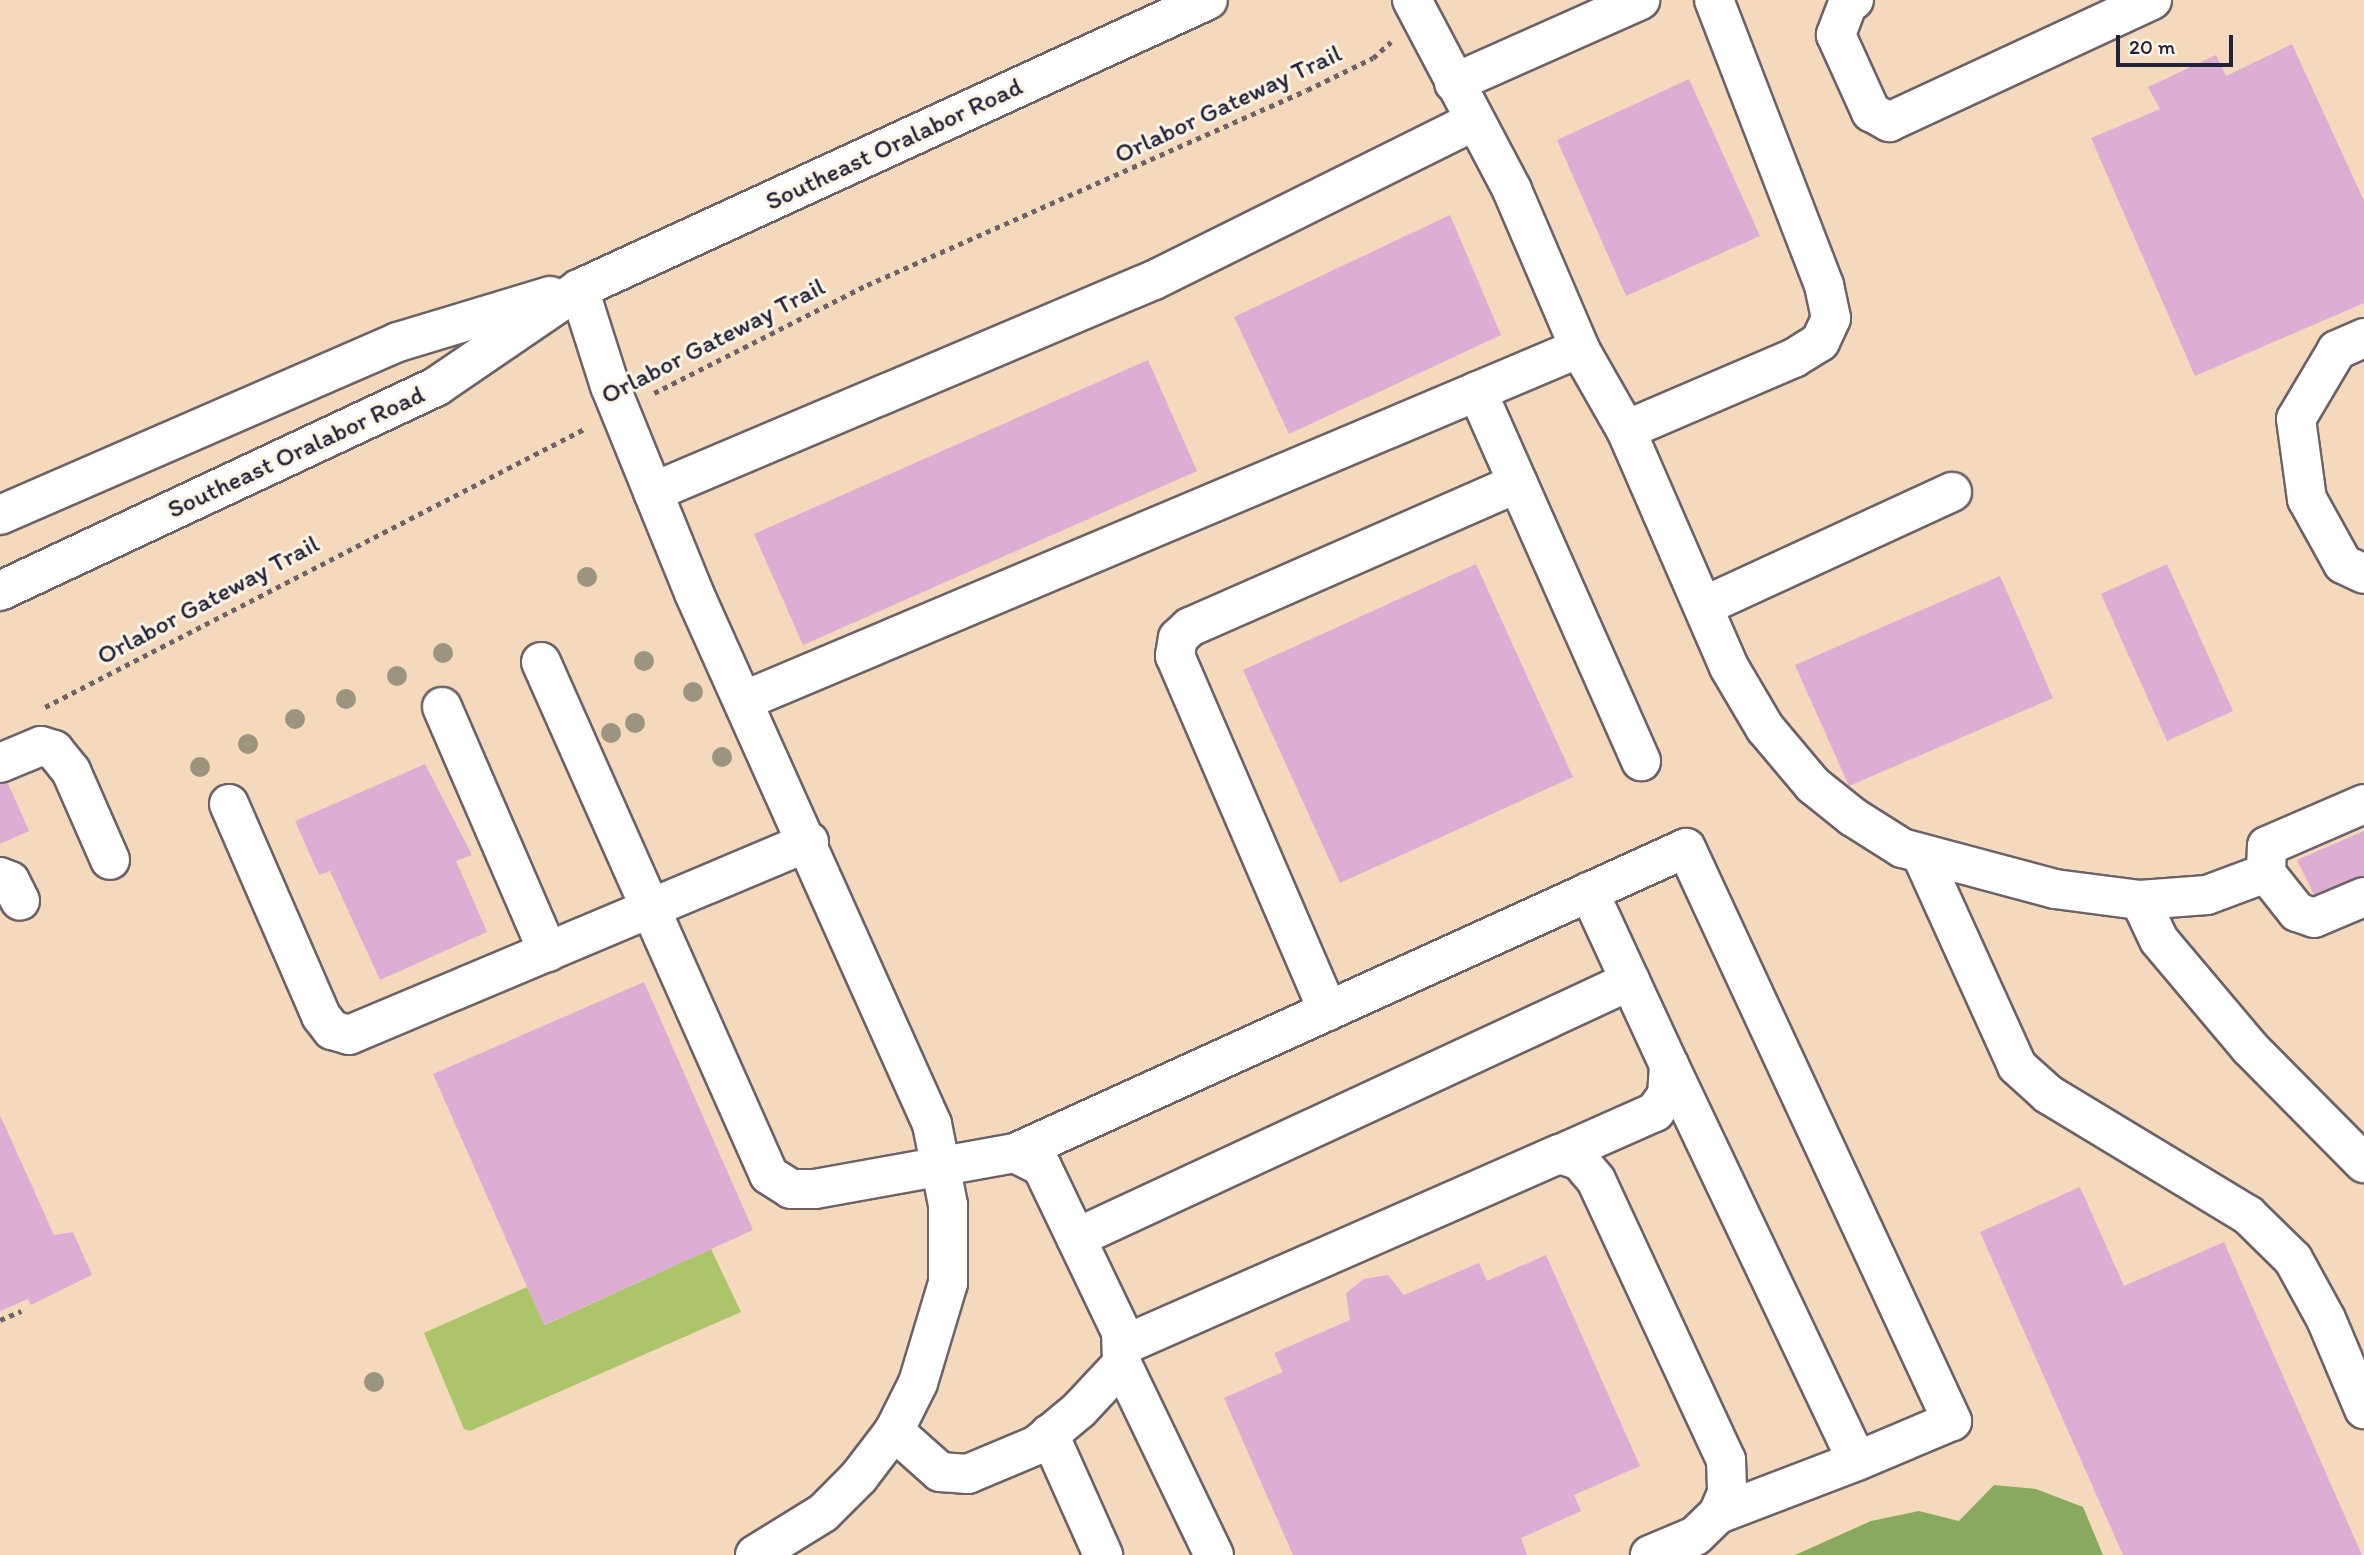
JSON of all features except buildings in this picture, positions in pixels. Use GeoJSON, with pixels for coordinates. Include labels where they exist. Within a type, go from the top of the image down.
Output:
{"type":"FeatureCollection","features":[{"type":"Feature","properties":{"kind":"main road","name":"Southeast Oralabor Road"},"geometry":{"type":"LineString","coordinates":[[0,514],[398,342],[579,289],[1208,0]]}},
{"type":"Feature","properties":{"kind":"main road"},"geometry":{"type":"LineString","coordinates":[[1454,83],[1640,0]]}},
{"type":"Feature","properties":{"kind":"main road"},"geometry":{"type":"LineString","coordinates":[[1626,430],[1794,358],[1820,342],[1831,318],[1824,285],[1714,0]]}},
{"type":"Feature","properties":{"kind":"main road"},"geometry":{"type":"LineString","coordinates":[[1854,0],[1848,3],[1836,35],[1871,112],[1889,122],[2152,0]]}},
{"type":"Feature","properties":{"kind":"main road"},"geometry":{"type":"LineString","coordinates":[[1416,8],[1512,190],[1580,348],[1626,430],[1729,667],[1765,728],[1813,785],[1853,817],[1921,854],[2054,890],[2140,900],[2207,895],[2266,873]]}},
{"type":"Feature","properties":{"kind":"main road"},"geometry":{"type":"LineString","coordinates":[[653,492],[1154,281],[1475,121]]}},
{"type":"Feature","properties":{"kind":"main road","name":"Southeast Oralabor Road"},"geometry":{"type":"LineString","coordinates":[[0,591],[437,386],[579,289]]}},
{"type":"Feature","properties":{"kind":"main road"},"geometry":{"type":"LineString","coordinates":[[579,289],[620,411],[653,492],[932,1124],[948,1205],[948,1283],[918,1383],[894,1431],[859,1478],[822,1513],[781,1543],[755,1555]]}},
{"type":"Feature","properties":{"kind":"main road"},"geometry":{"type":"LineString","coordinates":[[2364,338],[2337,350],[2295,419],[2308,499],[2343,564],[2364,573]]}},
{"type":"Feature","properties":{"kind":"main road"},"geometry":{"type":"LineString","coordinates":[[743,701],[1580,348]]}},
{"type":"Feature","properties":{"kind":"main road"},"geometry":{"type":"LineString","coordinates":[[1477,391],[1641,761]]}},
{"type":"Feature","properties":{"kind":"main road"},"geometry":{"type":"LineString","coordinates":[[1328,1011],[1175,656],[1178,638],[1190,627],[1518,483]]}},
{"type":"Feature","properties":{"kind":"main road"},"geometry":{"type":"LineString","coordinates":[[1704,606],[1952,492]]}},
{"type":"Feature","properties":{"kind":"main road"},"geometry":{"type":"LineString","coordinates":[[541,662],[769,1175],[791,1189],[815,1189],[940,1169],[1015,1153],[1686,848],[1952,1421],[1718,1514],[1695,1536],[1650,1555]]}},
{"type":"Feature","properties":{"kind":"main road"},"geometry":{"type":"LineString","coordinates":[[442,707],[548,952]]}},
{"type":"Feature","properties":{"kind":"main road"},"geometry":{"type":"LineString","coordinates":[[0,763],[41,746],[54,750],[71,771],[110,860]]}},
{"type":"Feature","properties":{"kind":"main road"},"geometry":{"type":"LineString","coordinates":[[229,804],[321,1016],[332,1030],[349,1035],[808,842]]}},
{"type":"Feature","properties":{"kind":"main road"},"geometry":{"type":"LineString","coordinates":[[2364,804],[2267,846],[2266,873],[2297,912],[2314,918],[2364,897]]}},
{"type":"Feature","properties":{"kind":"main road"},"geometry":{"type":"LineString","coordinates":[[1921,854],[2017,1066],[2048,1094],[2248,1215],[2293,1259],[2326,1319],[2364,1409]]}},
{"type":"Feature","properties":{"kind":"main road"},"geometry":{"type":"LineString","coordinates":[[1589,892],[1857,1461]]}},
{"type":"Feature","properties":{"kind":"main road"},"geometry":{"type":"LineString","coordinates":[[2140,900],[2159,940],[2241,1038],[2362,1158]]}},
{"type":"Feature","properties":{"kind":"main road"},"geometry":{"type":"LineString","coordinates":[[1076,1238],[1630,981]]}},
{"type":"Feature","properties":{"kind":"main road"},"geometry":{"type":"LineString","coordinates":[[894,1431],[940,1472],[968,1474],[1037,1445],[1123,1354],[1655,1112],[1667,1095],[1669,1065]]}},
{"type":"Feature","properties":{"kind":"main road"},"geometry":{"type":"LineString","coordinates":[[1015,1153],[1042,1167],[1076,1238],[1123,1354],[1214,1555]]}},
{"type":"Feature","properties":{"kind":"main road"},"geometry":{"type":"LineString","coordinates":[[1560,1154],[1580,1161],[1596,1180],[1726,1460],[1727,1493],[1718,1514]]}},
{"type":"Feature","properties":{"kind":"main road"},"geometry":{"type":"LineString","coordinates":[[1049,1434],[1104,1555]]}},
{"type":"Feature","properties":{"kind":"path","name":"Orlabor Gateway Trail"},"geometry":{"type":"LineString","coordinates":[[40,709],[867,285],[1373,58],[1416,8]]}},
{"type":"Feature","properties":{"kind":"path"},"geometry":{"type":"LineString","coordinates":[[0,1320],[21,1311]]}},
{"type":"Feature","properties":{"kind":"green space"},"geometry":{"type":"Polygon","coordinates":[[[711,1249],[741,1312],[470,1431],[464,1429],[424,1333],[527,1287],[545,1325],[711,1249]]]}},
{"type":"Feature","properties":{"kind":"green space"},"geometry":{"type":"Polygon","coordinates":[[[1994,1485],[2036,1489],[2083,1507],[2103,1555],[1795,1555],[1871,1521],[1919,1511],[1959,1521],[1994,1485]]]}}]}
